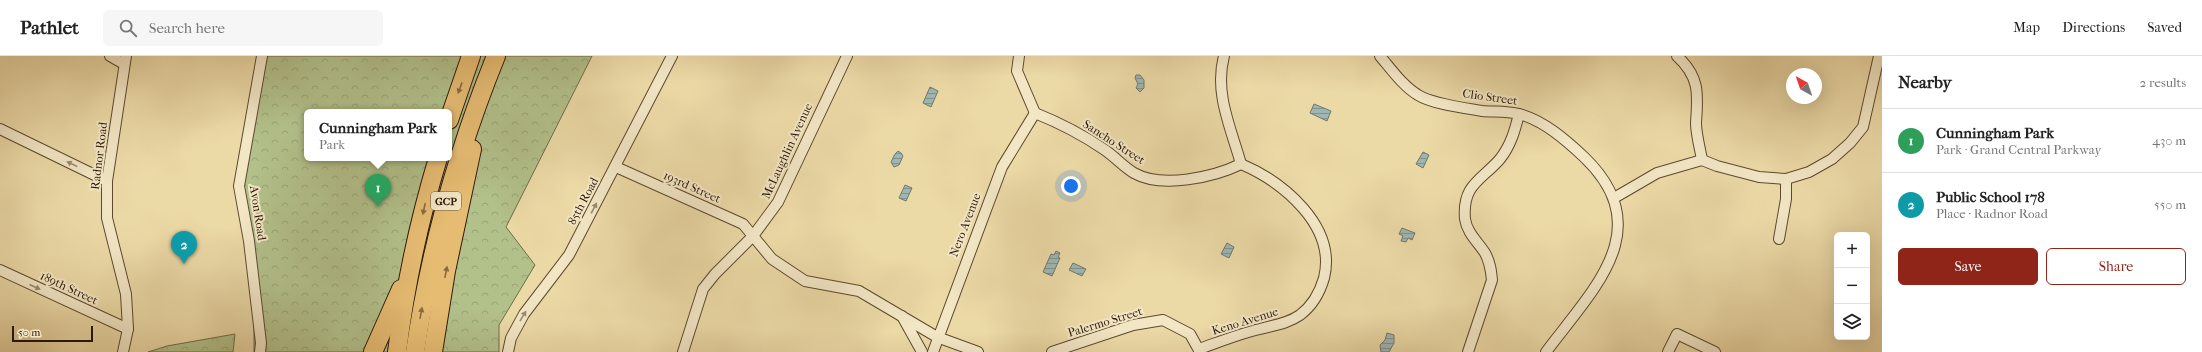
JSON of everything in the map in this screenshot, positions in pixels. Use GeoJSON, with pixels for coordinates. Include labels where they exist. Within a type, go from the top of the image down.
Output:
{"type":"FeatureCollection","features":[{"type":"Feature","properties":{"kind":"highway"},"geometry":{"type":"LineString","coordinates":[[452,111],[471,56]]}},
{"type":"Feature","properties":{"kind":"highway","name":"GCP"},"geometry":{"type":"LineString","coordinates":[[415,352],[428,277],[446,200],[483,86],[496,56]]}},
{"type":"Feature","properties":{"kind":"highway"},"geometry":{"type":"LineString","coordinates":[[433,352],[446,271],[461,203],[483,86]]}},
{"type":"Feature","properties":{"kind":"highway","name":"GCP"},"geometry":{"type":"LineString","coordinates":[[397,352],[412,263],[430,184],[437,161]]}},
{"type":"Feature","properties":{"kind":"highway"},"geometry":{"type":"LineString","coordinates":[[373,352],[412,263]]}},
{"type":"Feature","properties":{"kind":"street"},"geometry":{"type":"LineString","coordinates":[[110,56],[125,60]]}},
{"type":"Feature","properties":{"kind":"street","name":"Avon Road"},"geometry":{"type":"LineString","coordinates":[[260,352],[261,343],[249,241],[239,186],[262,56]]}},
{"type":"Feature","properties":{"kind":"street","name":"85th Road"},"geometry":{"type":"LineString","coordinates":[[508,352],[512,338],[524,314],[569,255],[616,167],[672,56]]}},
{"type":"Feature","properties":{"kind":"street","name":"McLaughlin Avenue"},"geometry":{"type":"LineString","coordinates":[[683,352],[703,289],[715,274],[753,236],[781,196],[847,56]]}},
{"type":"Feature","properties":{"kind":"street"},"geometry":{"type":"LineString","coordinates":[[1019,56],[1017,71],[1035,113]]}},
{"type":"Feature","properties":{"kind":"street"},"geometry":{"type":"LineString","coordinates":[[1224,56],[1220,72],[1220,93],[1241,164]]}},
{"type":"Feature","properties":{"kind":"street","name":"Clio Street"},"geometry":{"type":"LineString","coordinates":[[1380,56],[1404,83],[1418,95],[1442,103],[1482,111],[1519,114],[1550,129],[1570,143],[1590,163],[1614,198],[1618,231],[1616,245],[1610,264],[1600,280],[1546,352]]}},
{"type":"Feature","properties":{"kind":"street"},"geometry":{"type":"LineString","coordinates":[[1677,56],[1688,66],[1694,78],[1698,96],[1696,124],[1702,160]]}},
{"type":"Feature","properties":{"kind":"street"},"geometry":{"type":"LineString","coordinates":[[1614,198],[1657,173],[1702,160],[1743,174],[1786,179],[1809,172],[1832,159],[1850,143],[1863,127],[1879,56]]}},
{"type":"Feature","properties":{"kind":"street","name":"Radnor Road"},"geometry":{"type":"LineString","coordinates":[[123,352],[128,329],[126,294],[107,218],[107,181],[125,60]]}},
{"type":"Feature","properties":{"kind":"street","name":"Sancho Street"},"geometry":{"type":"LineString","coordinates":[[1035,113],[1081,135],[1106,151],[1135,174],[1177,180],[1197,179],[1213,176],[1241,164]]}},
{"type":"Feature","properties":{"kind":"street","name":"Nero Avenue"},"geometry":{"type":"LineString","coordinates":[[933,352],[937,337],[1002,167],[1035,113]]}},
{"type":"Feature","properties":{"kind":"street"},"geometry":{"type":"LineString","coordinates":[[1468,352],[1492,280],[1491,268],[1485,254],[1467,229],[1465,210],[1467,196],[1480,176],[1500,159],[1507,150],[1515,134],[1519,114]]}},
{"type":"Feature","properties":{"kind":"street"},"geometry":{"type":"LineString","coordinates":[[0,129],[107,181]]}},
{"type":"Feature","properties":{"kind":"street","name":"Keno Avenue"},"geometry":{"type":"LineString","coordinates":[[1200,351],[1260,328],[1280,325],[1300,315],[1316,297],[1322,286],[1326,269],[1325,246],[1310,218],[1298,202],[1273,181],[1241,164]]}},
{"type":"Feature","properties":{"kind":"street","name":"193rd Street"},"geometry":{"type":"LineString","coordinates":[[616,167],[743,224],[753,236]]}},
{"type":"Feature","properties":{"kind":"street"},"geometry":{"type":"LineString","coordinates":[[1779,239],[1786,199],[1786,179]]}},
{"type":"Feature","properties":{"kind":"street"},"geometry":{"type":"LineString","coordinates":[[753,236],[772,259],[805,281],[859,291],[937,337],[978,352]]}},
{"type":"Feature","properties":{"kind":"street","name":"189th Street"},"geometry":{"type":"LineString","coordinates":[[0,270],[128,329]]}},
{"type":"Feature","properties":{"kind":"street"},"geometry":{"type":"LineString","coordinates":[[902,316],[922,352]]}},
{"type":"Feature","properties":{"kind":"street","name":"Palermo Street"},"geometry":{"type":"LineString","coordinates":[[1052,352],[1133,325],[1163,320],[1190,334],[1200,351]]}},
{"type":"Feature","properties":{"kind":"street"},"geometry":{"type":"LineString","coordinates":[[1668,352],[1677,334],[1715,352]]}},
{"type":"Feature","properties":{"kind":"green space"},"geometry":{"type":"Polygon","coordinates":[[[265,56],[592,56],[506,227],[535,265],[499,325],[499,352],[254,352],[254,296],[238,182],[265,56]]]}},
{"type":"Feature","properties":{"kind":"green space"},"geometry":{"type":"Polygon","coordinates":[[[235,334],[233,352],[148,352],[167,346],[235,334]]]}},
{"type":"Feature","properties":{"kind":"water"},"geometry":{"type":"Polygon","coordinates":[[[1136,75],[1140,75],[1144,80],[1144,88],[1140,92],[1136,88],[1138,84],[1135,78],[1136,75]]]}},
{"type":"Feature","properties":{"kind":"water"},"geometry":{"type":"Polygon","coordinates":[[[930,87],[938,91],[931,107],[923,103],[930,87]]]}},
{"type":"Feature","properties":{"kind":"water"},"geometry":{"type":"Polygon","coordinates":[[[1314,104],[1331,111],[1327,121],[1310,113],[1314,104]]]}},
{"type":"Feature","properties":{"kind":"water"},"geometry":{"type":"Polygon","coordinates":[[[898,151],[903,156],[899,165],[894,167],[891,162],[898,151]]]}},
{"type":"Feature","properties":{"kind":"water"},"geometry":{"type":"Polygon","coordinates":[[[1423,152],[1429,155],[1423,168],[1416,164],[1423,152]]]}},
{"type":"Feature","properties":{"kind":"water"},"geometry":{"type":"Polygon","coordinates":[[[905,185],[912,188],[906,201],[899,198],[905,185]]]}},
{"type":"Feature","properties":{"kind":"water"},"geometry":{"type":"Polygon","coordinates":[[[1402,228],[1415,233],[1412,240],[1408,238],[1406,242],[1401,241],[1403,236],[1399,234],[1402,228]]]}},
{"type":"Feature","properties":{"kind":"water"},"geometry":{"type":"Polygon","coordinates":[[[1227,243],[1234,247],[1229,258],[1221,254],[1227,243]]]}},
{"type":"Feature","properties":{"kind":"water"},"geometry":{"type":"Polygon","coordinates":[[[1056,251],[1060,253],[1058,257],[1060,258],[1052,276],[1043,272],[1051,254],[1054,255],[1056,251]]]}},
{"type":"Feature","properties":{"kind":"water"},"geometry":{"type":"Polygon","coordinates":[[[1073,263],[1086,269],[1082,276],[1069,270],[1073,263]]]}},
{"type":"Feature","properties":{"kind":"water"},"geometry":{"type":"Polygon","coordinates":[[[1387,333],[1394,335],[1394,343],[1389,352],[1381,352],[1380,345],[1385,340],[1387,333]]]}},
{"type":"Feature","properties":{"kind":"place","name":"Cunningham Park"},"geometry":{"type":"Point","coordinates":[378,207]}},
{"type":"Feature","properties":{"kind":"place","name":"Public School 178"},"geometry":{"type":"Point","coordinates":[184,264]}}]}
